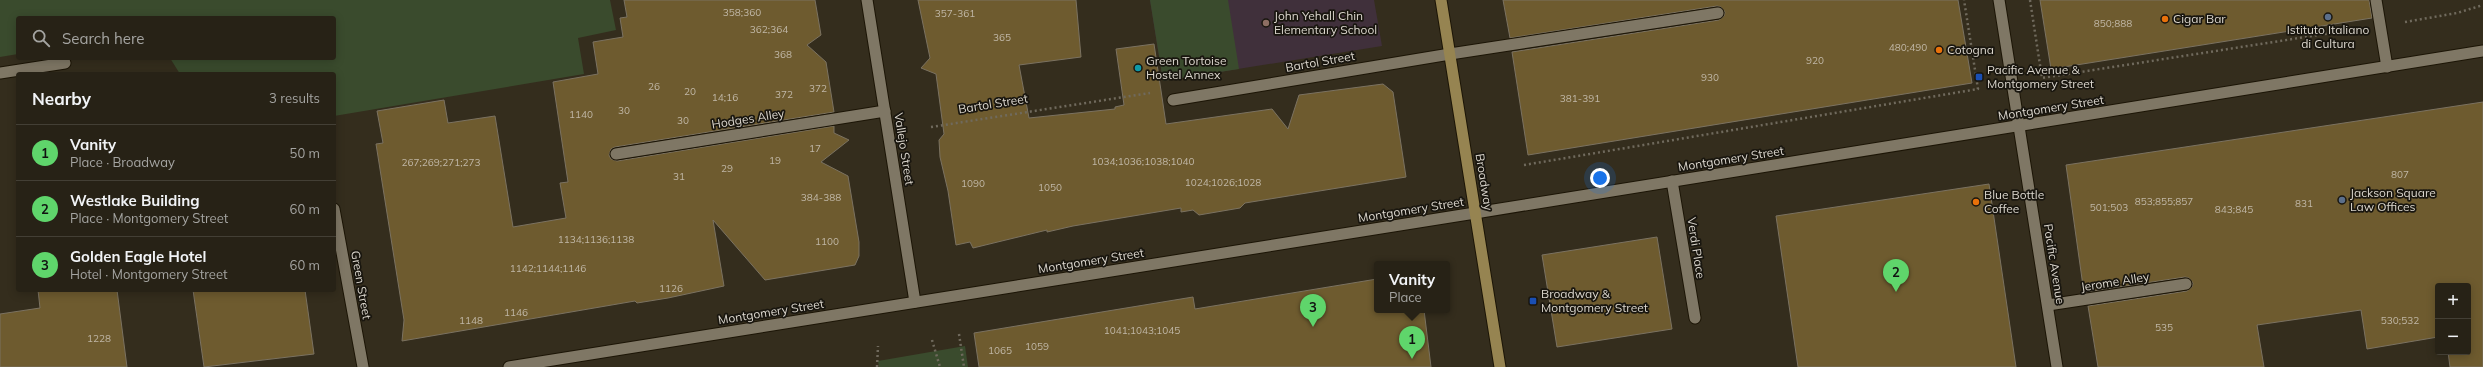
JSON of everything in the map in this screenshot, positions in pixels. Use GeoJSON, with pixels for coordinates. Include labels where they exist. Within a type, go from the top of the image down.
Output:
{"type":"FeatureCollection","features":[{"type":"Feature","properties":{"kind":"main road","name":"Broadway"},"geometry":{"type":"LineString","coordinates":[[1441,0],[1500,367]]}},
{"type":"Feature","properties":{"kind":"street","name":"Vallejo Street"},"geometry":{"type":"LineString","coordinates":[[867,0],[915,302]]}},
{"type":"Feature","properties":{"kind":"street","name":"Pacific Avenue"},"geometry":{"type":"LineString","coordinates":[[1999,0],[2057,367]]}},
{"type":"Feature","properties":{"kind":"street"},"geometry":{"type":"LineString","coordinates":[[2376,0],[2387,67]]}},
{"type":"Feature","properties":{"kind":"street","name":"Bartol Street"},"geometry":{"type":"LineString","coordinates":[[1173,100],[1450,54],[1718,13]]}},
{"type":"Feature","properties":{"kind":"street","name":"Montgomery Street"},"geometry":{"type":"LineString","coordinates":[[509,367],[2483,51]]}},
{"type":"Feature","properties":{"kind":"street"},"geometry":{"type":"LineString","coordinates":[[0,73],[65,63]]}},
{"type":"Feature","properties":{"kind":"street","name":"Hodges Alley"},"geometry":{"type":"LineString","coordinates":[[616,154],[885,111]]}},
{"type":"Feature","properties":{"kind":"street","name":"Verdi Place"},"geometry":{"type":"LineString","coordinates":[[1672,181],[1695,318]]}},
{"type":"Feature","properties":{"kind":"street","name":"Green Street"},"geometry":{"type":"LineString","coordinates":[[336,220],[363,367]]}},
{"type":"Feature","properties":{"kind":"street","name":"Jerome Alley"},"geometry":{"type":"LineString","coordinates":[[2048,305],[2186,284]]}},
{"type":"Feature","properties":{"kind":"path"},"geometry":{"type":"LineString","coordinates":[[1524,165],[1978,89],[1964,0]]}},
{"type":"Feature","properties":{"kind":"path"},"geometry":{"type":"LineString","coordinates":[[2030,0],[2042,78],[2380,26],[2457,13],[2483,4]]}},
{"type":"Feature","properties":{"kind":"path","name":"Bartol Street"},"geometry":{"type":"LineString","coordinates":[[931,127],[1165,90],[1173,100]]}},
{"type":"Feature","properties":{"kind":"path"},"geometry":{"type":"LineString","coordinates":[[959,334],[964,367]]}},
{"type":"Feature","properties":{"kind":"path"},"geometry":{"type":"LineString","coordinates":[[932,340],[940,367]]}},
{"type":"Feature","properties":{"kind":"path"},"geometry":{"type":"LineString","coordinates":[[876,367],[878,346]]}},
{"type":"Feature","properties":{"kind":"shaded area","name":"John Yehall Chin Elementary School"},"geometry":{"type":"Polygon","coordinates":[[[1150,0],[1374,0],[1382,46],[1163,81],[1150,0]]]}},
{"type":"Feature","properties":{"kind":"green space"},"geometry":{"type":"Polygon","coordinates":[[[0,0],[610,0],[616,30],[578,38],[584,74],[336,116],[336,72],[179,72],[171,60],[336,60],[336,16],[16,16],[16,54],[0,57],[0,0]]]}},
{"type":"Feature","properties":{"kind":"green space"},"geometry":{"type":"Polygon","coordinates":[[[1150,0],[1228,0],[1239,69],[1163,81],[1150,0]]]}},
{"type":"Feature","properties":{"kind":"green space"},"geometry":{"type":"Polygon","coordinates":[[[965,346],[968,367],[879,367],[878,361],[965,346]]]}},
{"type":"Feature","properties":{"kind":"building"},"geometry":{"type":"Polygon","coordinates":[[[624,0],[815,0],[821,35],[807,45],[826,62],[834,112],[615,147],[611,149],[609,155],[611,159],[617,161],[834,126],[834,133],[849,140],[821,162],[848,176],[859,242],[859,256],[855,265],[765,280],[713,220],[724,286],[668,298],[637,303],[635,301],[402,341],[404,320],[376,144],[383,143],[377,111],[444,100],[448,123],[495,116],[513,227],[566,218],[560,183],[568,182],[553,82],[598,74],[593,42],[623,37],[620,18],[627,17],[624,0]]]}},
{"type":"Feature","properties":{"kind":"building"},"geometry":{"type":"Polygon","coordinates":[[[918,0],[1076,0],[1081,57],[1019,65],[1029,118],[1115,109],[1115,107],[1124,105],[1116,49],[1154,44],[1166,124],[1272,109],[1288,129],[1299,95],[1383,84],[1393,92],[1406,177],[1245,203],[1240,208],[1199,215],[1193,210],[1181,212],[1181,208],[1073,226],[1047,232],[1047,230],[973,248],[970,242],[956,245],[948,191],[940,157],[939,140],[944,134],[936,74],[921,68],[930,58],[918,0]]]}},
{"type":"Feature","properties":{"kind":"building"},"geometry":{"type":"Polygon","coordinates":[[[1503,0],[1958,0],[1972,83],[1528,155],[1512,52],[1719,20],[1724,16],[1725,12],[1721,7],[1717,6],[1510,38],[1503,0]]]}},
{"type":"Feature","properties":{"kind":"building"},"geometry":{"type":"Polygon","coordinates":[[[2040,0],[2369,0],[2372,18],[2051,69],[2040,0]]]}},
{"type":"Feature","properties":{"kind":"building"},"geometry":{"type":"Polygon","coordinates":[[[2483,102],[2483,367],[2450,367],[2448,355],[2471,355],[2471,283],[2435,283],[2435,338],[2367,349],[2361,310],[2257,325],[2264,367],[2098,367],[2088,306],[2187,291],[2192,287],[2193,283],[2189,278],[2185,277],[2086,292],[2085,285],[2083,286],[2066,165],[2483,102]]]}},
{"type":"Feature","properties":{"kind":"building"},"geometry":{"type":"Polygon","coordinates":[[[1989,184],[2016,367],[1798,367],[1776,216],[1989,184]]]}},
{"type":"Feature","properties":{"kind":"building"},"geometry":{"type":"Polygon","coordinates":[[[1657,237],[1672,329],[1557,347],[1542,255],[1657,237]]]}},
{"type":"Feature","properties":{"kind":"building"},"geometry":{"type":"Polygon","coordinates":[[[1374,279],[1374,313],[1424,313],[1431,367],[979,367],[974,333],[1193,297],[1195,309],[1374,279]]]}},
{"type":"Feature","properties":{"kind":"building"},"geometry":{"type":"Polygon","coordinates":[[[38,292],[117,292],[127,367],[0,367],[0,314],[40,308],[38,292]]]}},
{"type":"Feature","properties":{"kind":"building"},"geometry":{"type":"Polygon","coordinates":[[[193,292],[305,292],[314,354],[204,367],[193,292]]]}},
{"type":"Feature","properties":{"kind":"place","name":"Istituto Italiano di Cultura"},"geometry":{"type":"Point","coordinates":[2328,17]}},
{"type":"Feature","properties":{"kind":"place","name":"Cigar Bar"},"geometry":{"type":"Point","coordinates":[2165,19]}},
{"type":"Feature","properties":{"kind":"place","name":"John Yehall Chin Elementary School"},"geometry":{"type":"Point","coordinates":[1266,23]}},
{"type":"Feature","properties":{"kind":"place","name":"Cotogna"},"geometry":{"type":"Point","coordinates":[1939,50]}},
{"type":"Feature","properties":{"kind":"place","name":"Green Tortoise Hostel Annex"},"geometry":{"type":"Point","coordinates":[1138,68]}},
{"type":"Feature","properties":{"kind":"place","name":"Pacific Avenue & Montgomery Street"},"geometry":{"type":"Point","coordinates":[1979,77]}},
{"type":"Feature","properties":{"kind":"place","name":"Jackson Square Law Offices"},"geometry":{"type":"Point","coordinates":[2342,200]}},
{"type":"Feature","properties":{"kind":"place","name":"Blue Bottle Coffee"},"geometry":{"type":"Point","coordinates":[1976,202]}},
{"type":"Feature","properties":{"kind":"place","name":"Westlake Building"},"geometry":{"type":"Point","coordinates":[1896,292]}},
{"type":"Feature","properties":{"kind":"place","name":"Broadway & Montgomery Street"},"geometry":{"type":"Point","coordinates":[1533,301]}},
{"type":"Feature","properties":{"kind":"place","name":"Golden Eagle Hotel"},"geometry":{"type":"Point","coordinates":[1313,327]}},
{"type":"Feature","properties":{"kind":"place","name":"Vanity"},"geometry":{"type":"Point","coordinates":[1412,359]}}]}
